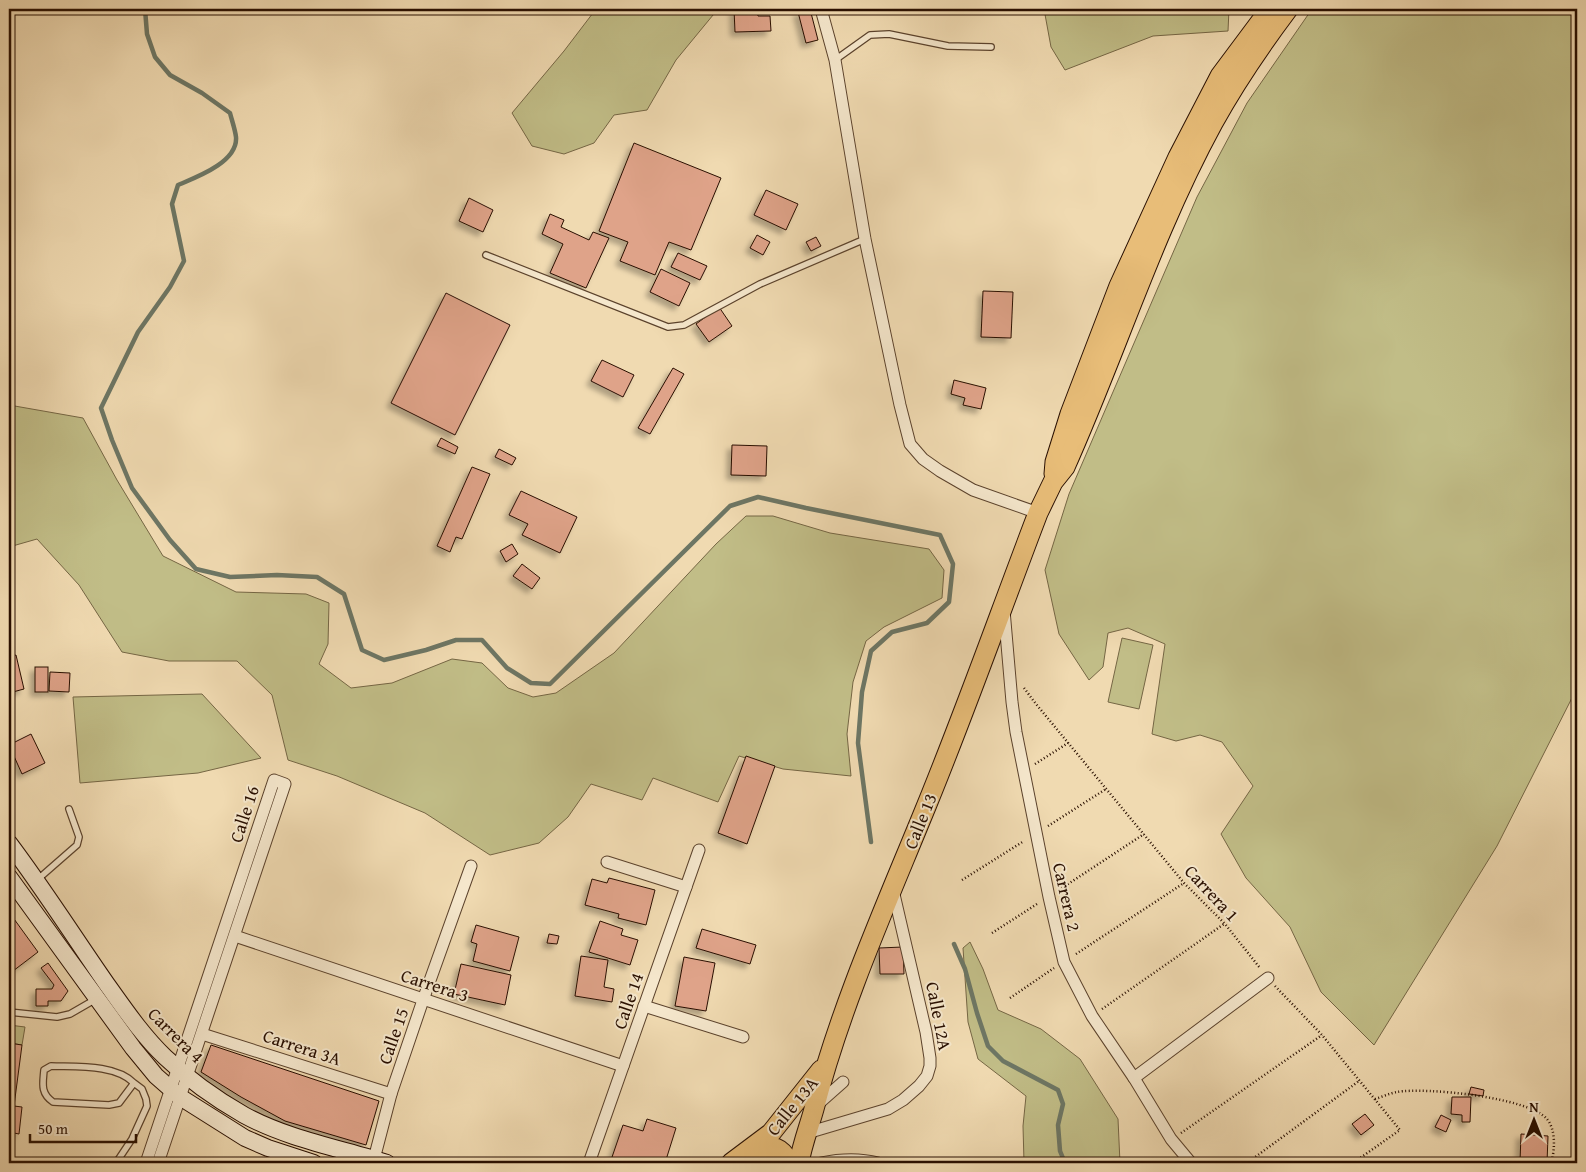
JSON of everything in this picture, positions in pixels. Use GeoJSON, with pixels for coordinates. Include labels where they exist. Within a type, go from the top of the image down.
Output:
{"type":"FeatureCollection","features":[{"type":"Feature","properties":{"kind":"main road"},"geometry":{"type":"LineString","coordinates":[[1053,482],[1065,467],[1076,443],[1147,266],[1213,123],[1240,78],[1288,9]]}},
{"type":"Feature","properties":{"kind":"main road"},"geometry":{"type":"LineString","coordinates":[[1053,482],[1055,462],[1070,414],[1119,286],[1138,244],[1178,157],[1220,76],[1268,10]]}},
{"type":"Feature","properties":{"kind":"main road","name":"Calle 13"},"geometry":{"type":"LineString","coordinates":[[799,1163],[802,1145],[827,1064],[854,986],[961,720],[1038,512],[1053,482]]}},
{"type":"Feature","properties":{"kind":"main road","name":"Carrera 4"},"geometry":{"type":"LineString","coordinates":[[9,844],[36,881],[104,994]]}},
{"type":"Feature","properties":{"kind":"main road","name":"Carrera 4"},"geometry":{"type":"LineString","coordinates":[[9,877],[104,994],[145,1063],[176,1093],[245,1138],[268,1148],[314,1163]]}},
{"type":"Feature","properties":{"kind":"main road","name":"Carrera 4"},"geometry":{"type":"LineString","coordinates":[[114,1008],[183,1072],[220,1100],[245,1115],[293,1136],[378,1162]]}},
{"type":"Feature","properties":{"kind":"main road","name":"Calle 13A"},"geometry":{"type":"LineString","coordinates":[[731,1163],[771,1133],[827,1064]]}},
{"type":"Feature","properties":{"kind":"main road"},"geometry":{"type":"LineString","coordinates":[[751,1149],[776,1148],[783,1152],[790,1163]]}},
{"type":"Feature","properties":{"kind":"street"},"geometry":{"type":"LineString","coordinates":[[821,9],[835,60],[866,239],[900,405],[910,444],[923,459],[973,490],[1038,512]]}},
{"type":"Feature","properties":{"kind":"street","name":"Carrera 2"},"geometry":{"type":"LineString","coordinates":[[1004,603],[1012,702],[1023,771],[1048,897],[1064,962],[1092,1016],[1134,1078],[1171,1139],[1190,1163]]}},
{"type":"Feature","properties":{"kind":"street","name":"Calle 16"},"geometry":{"type":"LineString","coordinates":[[158,1163],[176,1093],[274,780],[285,784],[202,1034],[183,1072]]}},
{"type":"Feature","properties":{"kind":"street","name":"Calle 14"},"geometry":{"type":"LineString","coordinates":[[589,1163],[699,850]]}},
{"type":"Feature","properties":{"kind":"street"},"geometry":{"type":"LineString","coordinates":[[607,862],[686,888]]}},
{"type":"Feature","properties":{"kind":"street","name":"Calle 15"},"geometry":{"type":"LineString","coordinates":[[378,1162],[392,1094],[423,1000],[472,866]]}},
{"type":"Feature","properties":{"kind":"street","name":"Calle 12A"},"geometry":{"type":"LineString","coordinates":[[807,1133],[888,1109],[903,1100],[918,1086],[926,1076],[930,1066],[926,1032],[893,889]]}},
{"type":"Feature","properties":{"kind":"street","name":"Carrera 3"},"geometry":{"type":"LineString","coordinates":[[235,936],[623,1066]]}},
{"type":"Feature","properties":{"kind":"street"},"geometry":{"type":"LineString","coordinates":[[1134,1078],[1268,978]]}},
{"type":"Feature","properties":{"kind":"street"},"geometry":{"type":"LineString","coordinates":[[644,1006],[743,1037]]}},
{"type":"Feature","properties":{"kind":"street","name":"Carrera 3A"},"geometry":{"type":"LineString","coordinates":[[202,1034],[392,1094]]}},
{"type":"Feature","properties":{"kind":"street"},"geometry":{"type":"LineString","coordinates":[[814,1108],[843,1082]]}},
{"type":"Feature","properties":{"kind":"street","name":"Calle 16"},"geometry":{"type":"LineString","coordinates":[[146,1163],[176,1093]]}},
{"type":"Feature","properties":{"kind":"street"},"geometry":{"type":"LineString","coordinates":[[821,1163],[853,1159],[878,1163]]}},
{"type":"Feature","properties":{"kind":"lane"},"geometry":{"type":"LineString","coordinates":[[835,60],[870,35],[889,34],[948,46],[991,46]]}},
{"type":"Feature","properties":{"kind":"lane"},"geometry":{"type":"LineString","coordinates":[[486,255],[668,327],[684,325],[760,284],[866,239]]}},
{"type":"Feature","properties":{"kind":"lane"},"geometry":{"type":"LineString","coordinates":[[36,881],[77,845],[79,837],[70,809]]}},
{"type":"Feature","properties":{"kind":"lane"},"geometry":{"type":"LineString","coordinates":[[9,1012],[57,1017],[70,1014],[104,994]]}},
{"type":"Feature","properties":{"kind":"lane"},"geometry":{"type":"LineString","coordinates":[[116,1163],[132,1139],[147,1106],[142,1089],[134,1082],[129,1078],[110,1069],[51,1066],[44,1070],[43,1090],[47,1098],[53,1102],[109,1105],[119,1102],[134,1082]]}},
{"type":"Feature","properties":{"kind":"path","name":"Carrera 1"},"geometry":{"type":"LineString","coordinates":[[1010,668],[1036,704],[1184,883],[1224,924],[1268,978],[1322,1035],[1400,1130],[1354,1163]]}},
{"type":"Feature","properties":{"kind":"path"},"geometry":{"type":"LineString","coordinates":[[1023,771],[1068,743]]}},
{"type":"Feature","properties":{"kind":"path"},"geometry":{"type":"LineString","coordinates":[[992,933],[1144,834]]}},
{"type":"Feature","properties":{"kind":"path"},"geometry":{"type":"LineString","coordinates":[[1010,998],[1184,883]]}},
{"type":"Feature","properties":{"kind":"path"},"geometry":{"type":"LineString","coordinates":[[1092,1016],[1224,924]]}},
{"type":"Feature","properties":{"kind":"path"},"geometry":{"type":"LineString","coordinates":[[1171,1139],[1322,1035]]}},
{"type":"Feature","properties":{"kind":"path"},"geometry":{"type":"LineString","coordinates":[[1247,1163],[1359,1081]]}},
{"type":"Feature","properties":{"kind":"path"},"geometry":{"type":"LineString","coordinates":[[1375,1099],[1397,1092],[1424,1090],[1464,1094],[1526,1106],[1536,1110],[1546,1118],[1552,1129],[1554,1142],[1551,1163]]}},
{"type":"Feature","properties":{"kind":"shaded area"},"geometry":{"type":"Polygon","coordinates":[[[596,9],[718,9],[676,60],[647,110],[614,115],[594,143],[564,154],[532,146],[512,113],[596,9]]]}},
{"type":"Feature","properties":{"kind":"shaded area"},"geometry":{"type":"Polygon","coordinates":[[[1044,9],[1229,9],[1228,31],[1153,36],[1065,70],[1051,47],[1044,9]]]}},
{"type":"Feature","properties":{"kind":"shaded area"},"geometry":{"type":"Polygon","coordinates":[[[1312,9],[1577,9],[1577,688],[1497,846],[1374,1045],[1321,992],[1290,927],[1246,878],[1221,834],[1253,786],[1222,742],[1200,735],[1176,741],[1152,734],[1165,644],[1128,628],[1108,633],[1103,667],[1089,680],[1059,634],[1045,570],[1069,494],[1197,197],[1247,103],[1312,9]]]}},
{"type":"Feature","properties":{"kind":"shaded area"},"geometry":{"type":"Polygon","coordinates":[[[9,405],[83,418],[117,480],[163,556],[236,592],[306,594],[329,603],[328,644],[319,664],[351,688],[392,683],[452,659],[482,663],[508,688],[533,697],[556,693],[614,653],[716,544],[746,516],[773,516],[830,533],[929,549],[944,570],[942,598],[884,627],[866,641],[853,682],[847,734],[851,776],[783,769],[739,756],[718,802],[653,778],[642,800],[591,784],[568,817],[539,843],[490,855],[425,813],[337,776],[288,760],[272,695],[237,661],[169,661],[122,652],[79,585],[37,539],[9,547],[9,405]]]}},
{"type":"Feature","properties":{"kind":"shaded area"},"geometry":{"type":"Polygon","coordinates":[[[1122,638],[1153,645],[1139,709],[1108,702],[1122,638]]]}},
{"type":"Feature","properties":{"kind":"shaded area"},"geometry":{"type":"Polygon","coordinates":[[[202,694],[261,758],[198,773],[80,783],[73,697],[202,694]]]}},
{"type":"Feature","properties":{"kind":"shaded area"},"geometry":{"type":"Polygon","coordinates":[[[970,942],[983,969],[998,1010],[1041,1029],[1080,1059],[1118,1119],[1120,1163],[1024,1162],[1023,1126],[1026,1096],[978,1059],[968,1022],[963,948],[970,942]]]}},
{"type":"Feature","properties":{"kind":"shaded area"},"geometry":{"type":"Polygon","coordinates":[[[9,1025],[25,1027],[22,1045],[9,1043],[9,1025]]]}},
{"type":"Feature","properties":{"kind":"building"},"geometry":{"type":"Polygon","coordinates":[[[734,9],[757,9],[758,16],[770,16],[771,31],[735,32],[734,9]]]}},
{"type":"Feature","properties":{"kind":"building"},"geometry":{"type":"Polygon","coordinates":[[[810,9],[818,40],[806,43],[798,12],[810,9]]]}},
{"type":"Feature","properties":{"kind":"building"},"geometry":{"type":"Polygon","coordinates":[[[634,143],[721,178],[691,250],[669,242],[655,275],[620,261],[628,242],[599,231],[634,143]]]}},
{"type":"Feature","properties":{"kind":"building"},"geometry":{"type":"Polygon","coordinates":[[[766,190],[798,204],[786,230],[754,215],[766,190]]]}},
{"type":"Feature","properties":{"kind":"building"},"geometry":{"type":"Polygon","coordinates":[[[469,198],[493,210],[483,232],[459,221],[469,198]]]}},
{"type":"Feature","properties":{"kind":"building"},"geometry":{"type":"Polygon","coordinates":[[[550,214],[564,220],[561,227],[589,240],[593,232],[609,238],[586,288],[550,273],[563,244],[542,234],[550,214]]]}},
{"type":"Feature","properties":{"kind":"building"},"geometry":{"type":"Polygon","coordinates":[[[757,235],[770,242],[763,255],[750,248],[757,235]]]}},
{"type":"Feature","properties":{"kind":"building"},"geometry":{"type":"Polygon","coordinates":[[[816,237],[821,246],[811,251],[806,242],[816,237]]]}},
{"type":"Feature","properties":{"kind":"building"},"geometry":{"type":"Polygon","coordinates":[[[678,253],[707,266],[700,280],[671,267],[678,253]]]}},
{"type":"Feature","properties":{"kind":"building"},"geometry":{"type":"Polygon","coordinates":[[[661,269],[690,283],[679,306],[650,292],[661,269]]]}},
{"type":"Feature","properties":{"kind":"building"},"geometry":{"type":"Polygon","coordinates":[[[983,291],[1013,292],[1011,338],[981,337],[983,291]]]}},
{"type":"Feature","properties":{"kind":"building"},"geometry":{"type":"Polygon","coordinates":[[[446,293],[510,325],[455,435],[391,403],[446,293]]]}},
{"type":"Feature","properties":{"kind":"building"},"geometry":{"type":"Polygon","coordinates":[[[719,307],[732,326],[709,342],[696,324],[719,307]]]}},
{"type":"Feature","properties":{"kind":"building"},"geometry":{"type":"Polygon","coordinates":[[[602,360],[634,375],[623,397],[591,381],[602,360]]]}},
{"type":"Feature","properties":{"kind":"building"},"geometry":{"type":"Polygon","coordinates":[[[673,368],[684,374],[650,434],[638,428],[673,368]]]}},
{"type":"Feature","properties":{"kind":"building"},"geometry":{"type":"Polygon","coordinates":[[[954,380],[986,388],[981,409],[963,405],[965,398],[951,394],[954,380]]]}},
{"type":"Feature","properties":{"kind":"building"},"geometry":{"type":"Polygon","coordinates":[[[441,438],[458,447],[455,454],[437,446],[441,438]]]}},
{"type":"Feature","properties":{"kind":"building"},"geometry":{"type":"Polygon","coordinates":[[[732,445],[767,446],[766,476],[731,475],[732,445]]]}},
{"type":"Feature","properties":{"kind":"building"},"geometry":{"type":"Polygon","coordinates":[[[499,449],[516,458],[512,465],[495,457],[499,449]]]}},
{"type":"Feature","properties":{"kind":"building"},"geometry":{"type":"Polygon","coordinates":[[[472,467],[490,474],[462,539],[456,537],[450,552],[437,546],[472,467]]]}},
{"type":"Feature","properties":{"kind":"building"},"geometry":{"type":"Polygon","coordinates":[[[521,491],[577,517],[560,553],[522,535],[528,524],[509,515],[521,491]]]}},
{"type":"Feature","properties":{"kind":"building"},"geometry":{"type":"Polygon","coordinates":[[[512,544],[518,554],[506,562],[500,551],[512,544]]]}},
{"type":"Feature","properties":{"kind":"building"},"geometry":{"type":"Polygon","coordinates":[[[522,564],[540,578],[532,589],[513,576],[522,564]]]}},
{"type":"Feature","properties":{"kind":"building"},"geometry":{"type":"Polygon","coordinates":[[[9,590],[14,609],[9,611],[9,590]]]}},
{"type":"Feature","properties":{"kind":"building"},"geometry":{"type":"Polygon","coordinates":[[[16,655],[24,689],[9,693],[9,657],[16,655]]]}},
{"type":"Feature","properties":{"kind":"building"},"geometry":{"type":"Polygon","coordinates":[[[35,667],[48,667],[48,692],[35,692],[35,667]]]}},
{"type":"Feature","properties":{"kind":"building"},"geometry":{"type":"Polygon","coordinates":[[[50,672],[70,673],[69,692],[49,691],[50,672]]]}},
{"type":"Feature","properties":{"kind":"building"},"geometry":{"type":"Polygon","coordinates":[[[31,734],[45,763],[22,774],[9,745],[31,734]]]}},
{"type":"Feature","properties":{"kind":"building"},"geometry":{"type":"Polygon","coordinates":[[[746,756],[775,766],[747,844],[718,833],[746,756]]]}},
{"type":"Feature","properties":{"kind":"building"},"geometry":{"type":"Polygon","coordinates":[[[609,878],[655,890],[646,925],[618,918],[619,914],[585,905],[592,879],[607,883],[609,878]]]}},
{"type":"Feature","properties":{"kind":"building"},"geometry":{"type":"Polygon","coordinates":[[[9,912],[38,952],[13,971],[9,966],[9,912]]]}},
{"type":"Feature","properties":{"kind":"building"},"geometry":{"type":"Polygon","coordinates":[[[600,921],[623,929],[621,935],[638,940],[630,965],[589,952],[600,921]]]}},
{"type":"Feature","properties":{"kind":"building"},"geometry":{"type":"Polygon","coordinates":[[[476,925],[519,937],[510,971],[473,961],[477,944],[471,942],[476,925]]]}},
{"type":"Feature","properties":{"kind":"building"},"geometry":{"type":"Polygon","coordinates":[[[702,929],[756,945],[750,964],[696,948],[702,929]]]}},
{"type":"Feature","properties":{"kind":"building"},"geometry":{"type":"Polygon","coordinates":[[[549,934],[559,936],[557,944],[547,943],[549,934]]]}},
{"type":"Feature","properties":{"kind":"building"},"geometry":{"type":"Polygon","coordinates":[[[903,947],[904,974],[880,974],[879,948],[903,947]]]}},
{"type":"Feature","properties":{"kind":"building"},"geometry":{"type":"Polygon","coordinates":[[[581,956],[608,960],[604,987],[614,989],[612,1002],[575,996],[581,956]]]}},
{"type":"Feature","properties":{"kind":"building"},"geometry":{"type":"Polygon","coordinates":[[[684,957],[715,963],[706,1011],[675,1006],[684,957]]]}},
{"type":"Feature","properties":{"kind":"building"},"geometry":{"type":"Polygon","coordinates":[[[48,963],[68,991],[61,1001],[48,1001],[48,1006],[36,1006],[36,989],[52,989],[54,985],[41,968],[48,963]]]}},
{"type":"Feature","properties":{"kind":"building"},"geometry":{"type":"Polygon","coordinates":[[[461,964],[511,975],[505,1005],[454,994],[461,964]]]}},
{"type":"Feature","properties":{"kind":"building"},"geometry":{"type":"Polygon","coordinates":[[[9,1043],[22,1045],[14,1106],[22,1107],[19,1134],[9,1132],[9,1043]]]}},
{"type":"Feature","properties":{"kind":"building"},"geometry":{"type":"Polygon","coordinates":[[[211,1045],[379,1101],[366,1145],[285,1121],[201,1072],[211,1045]]]}},
{"type":"Feature","properties":{"kind":"building"},"geometry":{"type":"Polygon","coordinates":[[[1471,1087],[1484,1090],[1483,1096],[1469,1094],[1471,1087]]]}},
{"type":"Feature","properties":{"kind":"building"},"geometry":{"type":"Polygon","coordinates":[[[1452,1097],[1471,1097],[1470,1122],[1462,1122],[1462,1115],[1451,1114],[1452,1097]]]}},
{"type":"Feature","properties":{"kind":"building"},"geometry":{"type":"Polygon","coordinates":[[[1365,1114],[1374,1125],[1361,1135],[1352,1124],[1365,1114]]]}},
{"type":"Feature","properties":{"kind":"building"},"geometry":{"type":"Polygon","coordinates":[[[1441,1115],[1451,1120],[1446,1132],[1435,1127],[1441,1115]]]}},
{"type":"Feature","properties":{"kind":"building"},"geometry":{"type":"Polygon","coordinates":[[[647,1119],[676,1128],[665,1163],[610,1163],[623,1125],[643,1131],[647,1119]]]}},
{"type":"Feature","properties":{"kind":"building"},"geometry":{"type":"Polygon","coordinates":[[[1521,1134],[1548,1136],[1547,1163],[1520,1162],[1521,1134]]]}},
{"type":"Feature","properties":{"kind":"waterway"},"geometry":{"type":"LineString","coordinates":[[145,9],[147,34],[155,57],[170,75],[202,93],[230,113],[236,137],[235,146],[224,161],[205,173],[178,185],[172,204],[184,261],[170,287],[138,332],[101,408],[132,488],[170,540],[196,569],[230,577],[277,575],[317,577],[344,594],[362,650],[384,660],[426,650],[456,640],[482,640],[507,668],[531,683],[550,684],[730,506],[758,497],[940,535],[953,564],[949,602],[927,623],[892,632],[871,651],[862,692],[858,743],[871,842]]}},
{"type":"Feature","properties":{"kind":"waterway"},"geometry":{"type":"LineString","coordinates":[[954,944],[965,969],[988,1046],[1003,1061],[1058,1090],[1063,1104],[1058,1125],[1060,1151],[1065,1163]]}}]}
